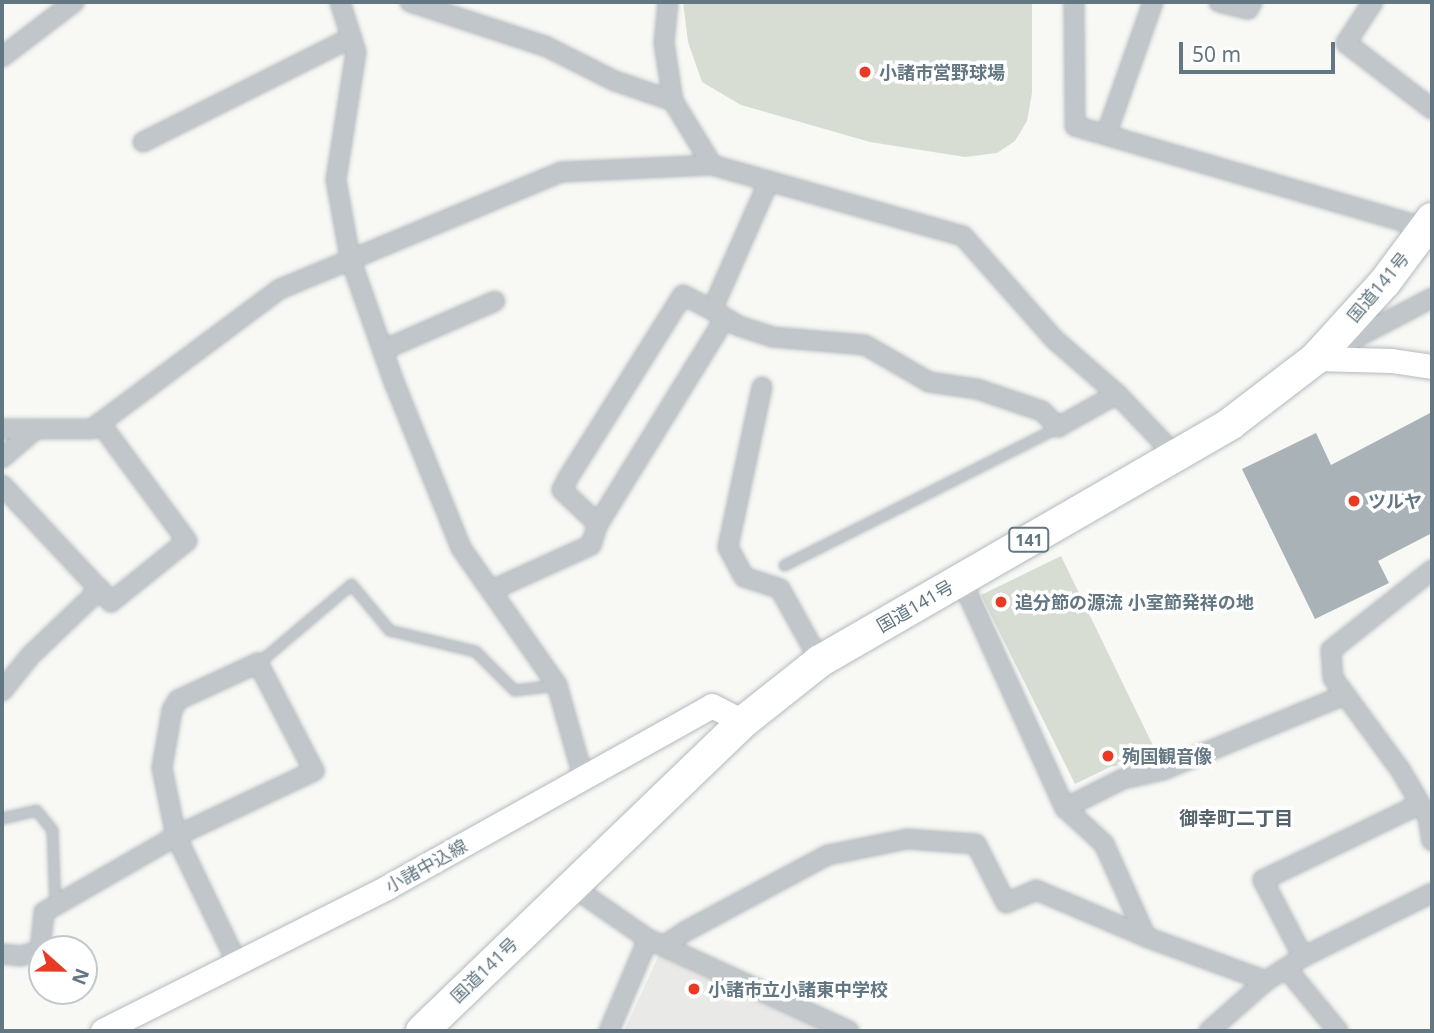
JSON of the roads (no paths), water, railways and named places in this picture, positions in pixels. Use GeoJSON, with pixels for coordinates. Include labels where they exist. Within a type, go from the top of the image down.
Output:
{"type":"FeatureCollection","features":[{"type":"Feature","properties":{"kind":"highway","name":"国道141号"},"geometry":{"type":"LineString","coordinates":[[422,1031],[570,885],[743,722],[820,661],[1230,424],[1315,359],[1385,282],[1429,224]]}},
{"type":"Feature","properties":{"kind":"main road"},"geometry":{"type":"LineString","coordinates":[[1315,359],[1392,361],[1432,367]]}},
{"type":"Feature","properties":{"kind":"main road","name":"小諸中込線"},"geometry":{"type":"LineString","coordinates":[[103,1031],[387,888],[712,706],[743,722]]}},
{"type":"Feature","properties":{"kind":"street"},"geometry":{"type":"LineString","coordinates":[[2,57],[74,2]]}},
{"type":"Feature","properties":{"kind":"street"},"geometry":{"type":"LineString","coordinates":[[340,2],[356,52],[336,180],[350,258],[461,548],[557,685],[583,776]]}},
{"type":"Feature","properties":{"kind":"street"},"geometry":{"type":"LineString","coordinates":[[410,2],[545,46],[615,81],[673,101]]}},
{"type":"Feature","properties":{"kind":"street"},"geometry":{"type":"LineString","coordinates":[[668,2],[664,43],[673,101],[712,165]]}},
{"type":"Feature","properties":{"kind":"street"},"geometry":{"type":"LineString","coordinates":[[1074,2],[1075,126],[1429,224]]}},
{"type":"Feature","properties":{"kind":"street"},"geometry":{"type":"LineString","coordinates":[[1107,135],[1153,2]]}},
{"type":"Feature","properties":{"kind":"street"},"geometry":{"type":"LineString","coordinates":[[1219,2],[1248,9],[1252,2]]}},
{"type":"Feature","properties":{"kind":"street"},"geometry":{"type":"LineString","coordinates":[[1373,2],[1346,43],[1432,109]]}},
{"type":"Feature","properties":{"kind":"street"},"geometry":{"type":"LineString","coordinates":[[143,142],[351,38]]}},
{"type":"Feature","properties":{"kind":"street"},"geometry":{"type":"LineString","coordinates":[[2,429],[92,429],[281,289],[561,172],[712,165],[963,236],[1054,339],[1117,394],[1177,457]]}},
{"type":"Feature","properties":{"kind":"street"},"geometry":{"type":"LineString","coordinates":[[492,590],[591,545],[598,524],[718,314],[768,183]]}},
{"type":"Feature","properties":{"kind":"street"},"geometry":{"type":"LineString","coordinates":[[598,524],[562,490],[683,295],[718,314],[772,337],[865,345],[929,382],[977,389],[1042,411],[1058,427],[1117,394]]}},
{"type":"Feature","properties":{"kind":"street"},"geometry":{"type":"LineString","coordinates":[[1315,359],[1432,298]]}},
{"type":"Feature","properties":{"kind":"street"},"geometry":{"type":"LineString","coordinates":[[383,350],[495,301]]}},
{"type":"Feature","properties":{"kind":"street"},"geometry":{"type":"LineString","coordinates":[[762,387],[728,547],[744,577],[780,590],[820,661]]}},
{"type":"Feature","properties":{"kind":"street"},"geometry":{"type":"LineString","coordinates":[[2,485],[111,602],[187,541],[100,423]]}},
{"type":"Feature","properties":{"kind":"street"},"geometry":{"type":"LineString","coordinates":[[2,458],[36,429]]}},
{"type":"Feature","properties":{"kind":"street"},"geometry":{"type":"LineString","coordinates":[[1432,570],[1331,650],[1333,678],[1401,771],[1428,817],[1432,841]]}},
{"type":"Feature","properties":{"kind":"street"},"geometry":{"type":"LineString","coordinates":[[961,579],[1065,808],[1104,844],[1146,937]]}},
{"type":"Feature","properties":{"kind":"street"},"geometry":{"type":"LineString","coordinates":[[2,691],[30,656],[100,589]]}},
{"type":"Feature","properties":{"kind":"street"},"geometry":{"type":"LineString","coordinates":[[2,954],[20,956],[40,951],[44,912],[176,836],[314,771],[258,663],[178,699],[172,710],[162,768],[176,836],[238,965]]}},
{"type":"Feature","properties":{"kind":"street"},"geometry":{"type":"LineString","coordinates":[[1065,808],[1123,779],[1163,770],[1345,695]]}},
{"type":"Feature","properties":{"kind":"street"},"geometry":{"type":"LineString","coordinates":[[1303,957],[1263,880],[1420,804]]}},
{"type":"Feature","properties":{"kind":"street"},"geometry":{"type":"LineString","coordinates":[[609,1031],[656,942],[686,930],[828,855],[907,839],[976,844],[1006,903],[1036,890],[1146,937],[1266,981]]}},
{"type":"Feature","properties":{"kind":"street"},"geometry":{"type":"LineString","coordinates":[[570,885],[656,942],[849,1031]]}},
{"type":"Feature","properties":{"kind":"street"},"geometry":{"type":"LineString","coordinates":[[1209,1031],[1266,981],[1303,957],[1432,893]]}},
{"type":"Feature","properties":{"kind":"street"},"geometry":{"type":"LineString","coordinates":[[1286,968],[1338,1031]]}},
{"type":"Feature","properties":{"kind":"lane"},"geometry":{"type":"LineString","coordinates":[[784,565],[1058,427]]}},
{"type":"Feature","properties":{"kind":"lane"},"geometry":{"type":"LineString","coordinates":[[258,663],[351,583],[389,630],[475,651],[514,690],[557,685]]}},
{"type":"Feature","properties":{"kind":"lane"},"geometry":{"type":"LineString","coordinates":[[2,818],[36,810],[52,830],[55,906]]}},
{"type":"Feature","properties":{"kind":"place","name":"小諸市営野球場"},"geometry":{"type":"Point","coordinates":[865,72]}},
{"type":"Feature","properties":{"kind":"place","name":"ツルヤ"},"geometry":{"type":"Point","coordinates":[1354,501]}},
{"type":"Feature","properties":{"kind":"place","name":"追分節の源流 小室節発祥の地"},"geometry":{"type":"Point","coordinates":[1001,602]}},
{"type":"Feature","properties":{"kind":"place","name":"殉国観音像"},"geometry":{"type":"Point","coordinates":[1108,756]}},
{"type":"Feature","properties":{"kind":"place","name":"小諸市立小諸東中学校"},"geometry":{"type":"Point","coordinates":[694,989]}},
{"type":"Feature","properties":{"kind":"district","name":"御幸町二丁目"},"geometry":{"type":"Point","coordinates":[1236,819]}}]}
